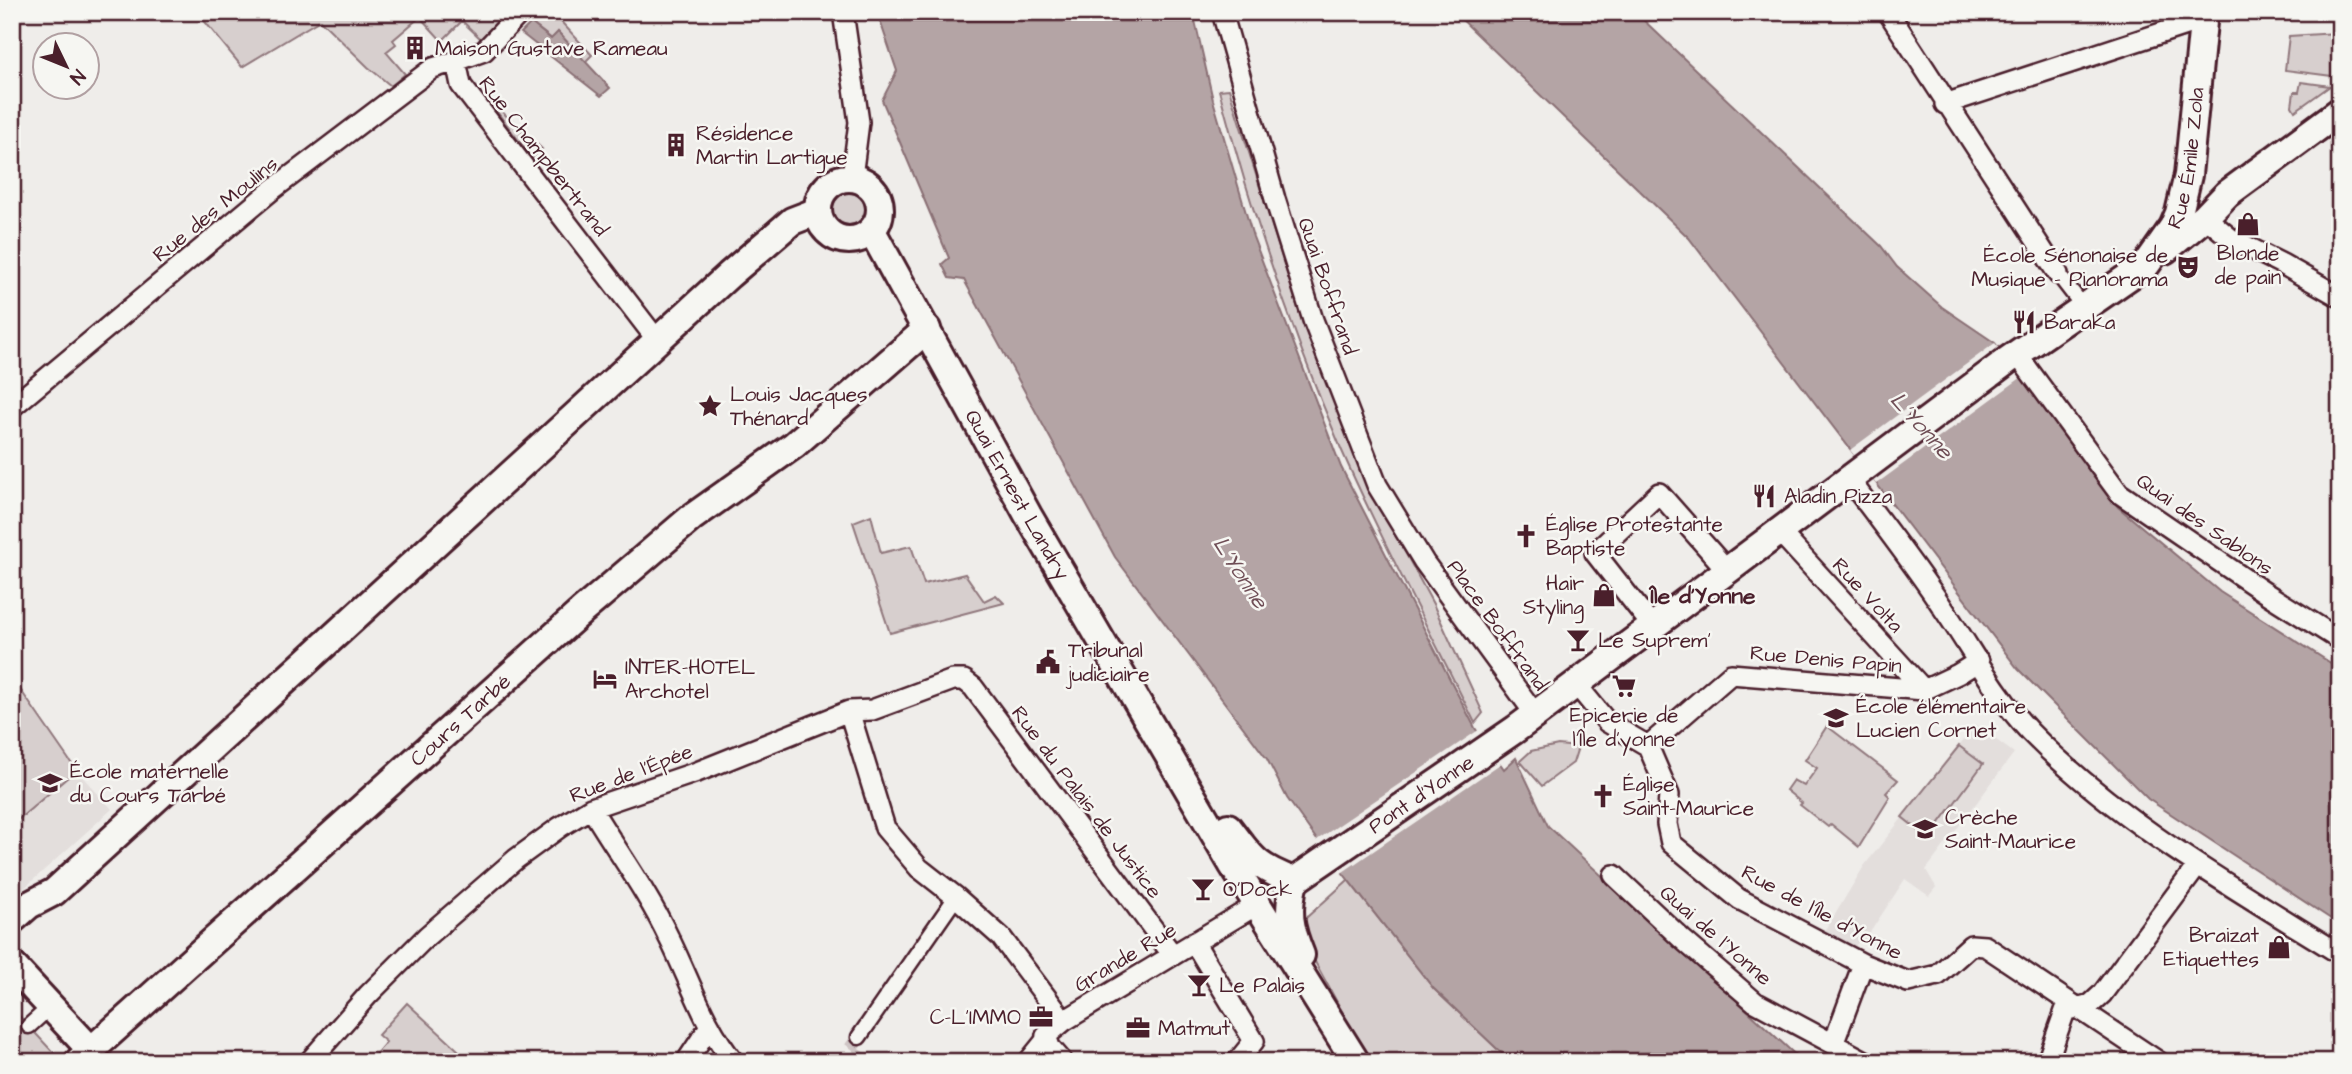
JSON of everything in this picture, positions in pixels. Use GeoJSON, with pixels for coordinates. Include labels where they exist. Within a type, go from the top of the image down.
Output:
{"type":"FeatureCollection","features":[{"type":"Feature","properties":{"kind":"main road","name":"Rue Émile Zola"},"geometry":{"type":"LineString","coordinates":[[1779,531],[2013,357],[2147,264],[2173,228],[2188,175],[2204,16]]}},
{"type":"Feature","properties":{"kind":"main road"},"geometry":{"type":"LineString","coordinates":[[2147,264],[2205,217],[2227,194],[2340,111]]}},
{"type":"Feature","properties":{"kind":"main road"},"geometry":{"type":"LineString","coordinates":[[2188,175],[2210,189],[2227,194]]}},
{"type":"Feature","properties":{"kind":"main road"},"geometry":{"type":"LineString","coordinates":[[852,177],[862,180],[877,193],[881,213],[872,231],[854,240],[834,236],[826,230],[818,211],[820,198],[832,182],[852,177]]}},
{"type":"Feature","properties":{"kind":"main road"},"geometry":{"type":"LineString","coordinates":[[12,920],[29,905],[54,892],[657,340],[792,221],[818,211]]}},
{"type":"Feature","properties":{"kind":"main road","name":"Quai Ernest Landry"},"geometry":{"type":"LineString","coordinates":[[872,231],[1028,515],[1233,864],[1321,1005]]}},
{"type":"Feature","properties":{"kind":"main road","name":"Cours Tarbé"},"geometry":{"type":"LineString","coordinates":[[12,965],[51,1006],[91,1058],[582,611],[691,518],[794,446],[926,329]]}},
{"type":"Feature","properties":{"kind":"main road","name":"Pont d'Yonne"},"geometry":{"type":"LineString","coordinates":[[1300,877],[1535,714],[1779,531]]}},
{"type":"Feature","properties":{"kind":"main road","name":"Quai Ernest Landry"},"geometry":{"type":"LineString","coordinates":[[1170,755],[1204,794],[1248,854],[1265,870],[1300,877]]}},
{"type":"Feature","properties":{"kind":"main road"},"geometry":{"type":"LineString","coordinates":[[1300,877],[1289,904],[1293,935],[1321,1005],[1356,1062]]}},
{"type":"Feature","properties":{"kind":"street"},"geometry":{"type":"LineString","coordinates":[[843,12],[859,122],[852,177]]}},
{"type":"Feature","properties":{"kind":"street","name":"Quai Boffrand"},"geometry":{"type":"LineString","coordinates":[[1222,12],[1275,199],[1313,320],[1377,485],[1424,562]]}},
{"type":"Feature","properties":{"kind":"street"},"geometry":{"type":"LineString","coordinates":[[1888,12],[1945,104],[2058,274],[2085,309]]}},
{"type":"Feature","properties":{"kind":"street","name":"Rue Champbertrand"},"geometry":{"type":"LineString","coordinates":[[518,16],[484,51],[456,61],[461,85],[657,340]]}},
{"type":"Feature","properties":{"kind":"street"},"geometry":{"type":"LineString","coordinates":[[1945,104],[2204,16]]}},
{"type":"Feature","properties":{"kind":"street","name":"Rue des Moulins"},"geometry":{"type":"LineString","coordinates":[[12,407],[272,190],[433,68],[456,61]]}},
{"type":"Feature","properties":{"kind":"street"},"geometry":{"type":"LineString","coordinates":[[2205,217],[2230,238],[2340,297]]}},
{"type":"Feature","properties":{"kind":"street","name":"Quai des Sablons"},"geometry":{"type":"LineString","coordinates":[[2013,357],[2119,493],[2263,592],[2340,640]]}},
{"type":"Feature","properties":{"kind":"street"},"geometry":{"type":"LineString","coordinates":[[1856,473],[1997,692],[2031,732],[2098,793],[2198,865],[2340,954]]}},
{"type":"Feature","properties":{"kind":"street"},"geometry":{"type":"LineString","coordinates":[[1653,627],[1595,553],[1659,493],[1727,570]]}},
{"type":"Feature","properties":{"kind":"street","name":"Rue Volta"},"geometry":{"type":"LineString","coordinates":[[1779,531],[1924,690]]}},
{"type":"Feature","properties":{"kind":"street","name":"Place Boffrand"},"geometry":{"type":"LineString","coordinates":[[1424,562],[1535,714]]}},
{"type":"Feature","properties":{"kind":"street","name":"Rue Denis Papin"},"geometry":{"type":"LineString","coordinates":[[1648,746],[1731,674],[1924,690],[1979,661]]}},
{"type":"Feature","properties":{"kind":"street","name":"Rue de l'Épée"},"geometry":{"type":"LineString","coordinates":[[309,1062],[368,995],[427,936],[516,859],[592,808],[697,772],[849,711],[872,710],[953,680],[964,680]]}},
{"type":"Feature","properties":{"kind":"street","name":"Rue du Palais de Justice"},"geometry":{"type":"LineString","coordinates":[[964,680],[973,687],[1172,954]]}},
{"type":"Feature","properties":{"kind":"street"},"geometry":{"type":"LineString","coordinates":[[1576,684],[1607,722],[1648,746]]}},
{"type":"Feature","properties":{"kind":"street"},"geometry":{"type":"LineString","coordinates":[[849,711],[885,828],[919,868],[1001,937],[1064,1021]]}},
{"type":"Feature","properties":{"kind":"street","name":"Rue de l'Île d'Yonne"},"geometry":{"type":"LineString","coordinates":[[1648,746],[1669,794],[1667,824],[1671,843],[1739,899],[1863,964],[1908,982],[1938,975],[1970,945],[1985,946],[2159,1062]]}},
{"type":"Feature","properties":{"kind":"street"},"geometry":{"type":"LineString","coordinates":[[592,808],[668,935],[710,1026],[734,1062]]}},
{"type":"Feature","properties":{"kind":"street"},"geometry":{"type":"LineString","coordinates":[[2047,1062],[2065,1011],[2091,1004],[2102,995],[2198,865]]}},
{"type":"Feature","properties":{"kind":"street","name":"Quai de l'Yonne"},"geometry":{"type":"LineString","coordinates":[[1614,875],[1755,1002],[1867,1062]]}},
{"type":"Feature","properties":{"kind":"street"},"geometry":{"type":"LineString","coordinates":[[859,1037],[956,897]]}},
{"type":"Feature","properties":{"kind":"street","name":"Grande Rue"},"geometry":{"type":"LineString","coordinates":[[1025,1062],[1046,1036],[1064,1021],[1258,904]]}},
{"type":"Feature","properties":{"kind":"street"},"geometry":{"type":"LineString","coordinates":[[1194,942],[1254,1041],[1237,1062]]}},
{"type":"Feature","properties":{"kind":"street"},"geometry":{"type":"LineString","coordinates":[[1834,1042],[1863,964]]}},
{"type":"Feature","properties":{"kind":"street"},"geometry":{"type":"LineString","coordinates":[[29,1026],[51,1006]]}},
{"type":"Feature","properties":{"kind":"street"},"geometry":{"type":"LineString","coordinates":[[686,1062],[710,1026]]}},
{"type":"Feature","properties":{"kind":"street"},"geometry":{"type":"LineString","coordinates":[[1046,1036],[1050,1047],[1063,1062]]}},
{"type":"Feature","properties":{"kind":"shaded area"},"geometry":{"type":"Polygon","coordinates":[[[197,12],[506,12],[481,39],[462,21],[442,41],[420,17],[393,40],[396,44],[386,52],[405,74],[391,86],[320,20],[242,67],[197,12]]]}},
{"type":"Feature","properties":{"kind":"shaded area"},"geometry":{"type":"Polygon","coordinates":[[[541,12],[552,12],[592,55],[585,62],[558,32],[552,39],[531,23],[541,12]]]}},
{"type":"Feature","properties":{"kind":"shaded area"},"geometry":{"type":"Polygon","coordinates":[[[2337,33],[2340,36],[2340,77],[2285,70],[2289,36],[2337,33]]]}},
{"type":"Feature","properties":{"kind":"shaded area"},"geometry":{"type":"Polygon","coordinates":[[[2301,82],[2330,86],[2295,111],[2292,106],[2294,92],[2299,92],[2301,82]]]}},
{"type":"Feature","properties":{"kind":"shaded area"},"geometry":{"type":"Polygon","coordinates":[[[1229,89],[1303,324],[1364,476],[1433,604],[1483,713],[1475,723],[1358,486],[1306,363],[1259,228],[1219,90],[1229,89]]]}},
{"type":"Feature","properties":{"kind":"shaded area"},"geometry":{"type":"Polygon","coordinates":[[[485,96],[542,149],[532,158],[485,96]]]}},
{"type":"Feature","properties":{"kind":"shaded area"},"geometry":{"type":"Polygon","coordinates":[[[849,193],[861,197],[865,209],[861,221],[849,225],[837,221],[833,209],[837,197],[849,193]]]}},
{"type":"Feature","properties":{"kind":"shaded area"},"geometry":{"type":"Polygon","coordinates":[[[871,515],[881,553],[911,546],[924,584],[965,574],[984,601],[996,595],[1004,603],[890,633],[853,522],[871,515]]]}},
{"type":"Feature","properties":{"kind":"shaded area","name":"École maternelle du Cours Tarbé"},"geometry":{"type":"Polygon","coordinates":[[[12,678],[76,770],[112,809],[12,899],[12,678]]]}},
{"type":"Feature","properties":{"kind":"shaded area"},"geometry":{"type":"Polygon","coordinates":[[[12,680],[76,770],[12,825],[12,680]]]}},
{"type":"Feature","properties":{"kind":"shaded area","name":"Crèche Saint-Maurice"},"geometry":{"type":"Polygon","coordinates":[[[1976,725],[2014,753],[1926,870],[1936,887],[1929,896],[1905,879],[1865,940],[1861,938],[1854,948],[1824,933],[1864,866],[1976,725]]]}},
{"type":"Feature","properties":{"kind":"shaded area"},"geometry":{"type":"Polygon","coordinates":[[[1827,726],[1898,780],[1886,793],[1890,797],[1859,847],[1831,824],[1828,827],[1786,790],[1793,780],[1804,786],[1817,768],[1805,760],[1827,726]]]}},
{"type":"Feature","properties":{"kind":"shaded area"},"geometry":{"type":"Polygon","coordinates":[[[1558,745],[1578,747],[1573,763],[1542,786],[1520,761],[1531,751],[1558,745]]]}},
{"type":"Feature","properties":{"kind":"shaded area"},"geometry":{"type":"Polygon","coordinates":[[[1959,746],[1983,764],[1937,827],[1939,829],[1931,840],[1902,817],[1959,746]]]}},
{"type":"Feature","properties":{"kind":"shaded area"},"geometry":{"type":"Polygon","coordinates":[[[1348,880],[1434,989],[1511,1062],[1373,1062],[1350,1026],[1296,927],[1348,880]]]}},
{"type":"Feature","properties":{"kind":"shaded area"},"geometry":{"type":"Polygon","coordinates":[[[407,1003],[471,1062],[369,1062],[386,1042],[378,1035],[407,1003]]]}},
{"type":"Feature","properties":{"kind":"shaded area"},"geometry":{"type":"Polygon","coordinates":[[[12,1008],[62,1062],[12,1062],[12,1008]]]}},
{"type":"Feature","properties":{"kind":"water","name":"L'Yonne"},"geometry":{"type":"Polygon","coordinates":[[[877,12],[1193,12],[1213,100],[1253,237],[1341,467],[1475,728],[1504,769],[1516,758],[1548,826],[1803,1062],[1511,1062],[1434,989],[1317,840],[1287,798],[1267,759],[1115,557],[964,280],[949,278],[942,264],[949,258],[882,100],[897,71],[877,12]]]}},
{"type":"Feature","properties":{"kind":"water","name":"L'Yonne"},"geometry":{"type":"Polygon","coordinates":[[[1454,12],[1635,12],[1881,246],[1897,267],[1942,307],[1995,343],[2118,507],[2220,592],[2340,669],[2340,925],[2148,799],[2018,669],[1689,238],[1454,12]]]}},
{"type":"Feature","properties":{"kind":"water"},"geometry":{"type":"Polygon","coordinates":[[[531,23],[551,39],[558,32],[610,88],[601,96],[521,33],[531,23]]]}},
{"type":"Feature","properties":{"kind":"pier"},"geometry":{"type":"Polygon","coordinates":[[[1995,343],[2022,377],[1876,484],[1850,450],[1995,343]]]}},
{"type":"Feature","properties":{"kind":"pier"},"geometry":{"type":"Polygon","coordinates":[[[1480,729],[1503,762],[1340,874],[1314,842],[1480,729]]]}},
{"type":"Feature","properties":{"kind":"tunnel"},"geometry":{"type":"LineString","coordinates":[[859,1037],[849,1051],[866,1062]]}},
{"type":"Feature","properties":{"kind":"place","name":"Maison Gustave Rameau"},"geometry":{"type":"Point","coordinates":[415,48]}},
{"type":"Feature","properties":{"kind":"place","name":"Résidence Martin Lartigue"},"geometry":{"type":"Point","coordinates":[676,145]}},
{"type":"Feature","properties":{"kind":"place","name":"Blonde de pain"},"geometry":{"type":"Point","coordinates":[2248,224]}},
{"type":"Feature","properties":{"kind":"place","name":"École Sénonaise de Musique - Pianorama"},"geometry":{"type":"Point","coordinates":[2188,267]}},
{"type":"Feature","properties":{"kind":"place","name":"Baraka"},"geometry":{"type":"Point","coordinates":[2024,322]}},
{"type":"Feature","properties":{"kind":"place","name":"Louis Jacques Thénard"},"geometry":{"type":"Point","coordinates":[710,406]}},
{"type":"Feature","properties":{"kind":"place","name":"Aladin Pizza"},"geometry":{"type":"Point","coordinates":[1764,496]}},
{"type":"Feature","properties":{"kind":"place","name":"Église Protestante Baptiste"},"geometry":{"type":"Point","coordinates":[1526,536]}},
{"type":"Feature","properties":{"kind":"place","name":"Hair Styling"},"geometry":{"type":"Point","coordinates":[1604,595]}},
{"type":"Feature","properties":{"kind":"place","name":"Le Suprem'"},"geometry":{"type":"Point","coordinates":[1578,640]}},
{"type":"Feature","properties":{"kind":"place","name":"Tribunal judiciaire"},"geometry":{"type":"Point","coordinates":[1048,662]}},
{"type":"Feature","properties":{"kind":"place","name":"INTER-HOTEL Archotel"},"geometry":{"type":"Point","coordinates":[605,679]}},
{"type":"Feature","properties":{"kind":"place","name":"Epicerie de l'Île d'yonne"},"geometry":{"type":"Point","coordinates":[1624,686]}},
{"type":"Feature","properties":{"kind":"place","name":"École élémentaire Lucien Cornet"},"geometry":{"type":"Point","coordinates":[1836,718]}},
{"type":"Feature","properties":{"kind":"place","name":"École maternelle du Cours Tarbé"},"geometry":{"type":"Point","coordinates":[50,783]}},
{"type":"Feature","properties":{"kind":"place","name":"Église Saint-Maurice"},"geometry":{"type":"Point","coordinates":[1603,796]}},
{"type":"Feature","properties":{"kind":"place","name":"Crèche Saint-Maurice"},"geometry":{"type":"Point","coordinates":[1925,829]}},
{"type":"Feature","properties":{"kind":"place","name":"O'Dock"},"geometry":{"type":"Point","coordinates":[1203,889]}},
{"type":"Feature","properties":{"kind":"place","name":"Braizat Etiquettes"},"geometry":{"type":"Point","coordinates":[2279,947]}},
{"type":"Feature","properties":{"kind":"place","name":"Le Palais"},"geometry":{"type":"Point","coordinates":[1199,985]}},
{"type":"Feature","properties":{"kind":"place","name":"C-L'IMMO"},"geometry":{"type":"Point","coordinates":[1041,1017]}},
{"type":"Feature","properties":{"kind":"place","name":"Matmut"},"geometry":{"type":"Point","coordinates":[1138,1028]}},
{"type":"Feature","properties":{"kind":"district","name":"Île d'Yonne"},"geometry":{"type":"Point","coordinates":[1703,595]}}]}
